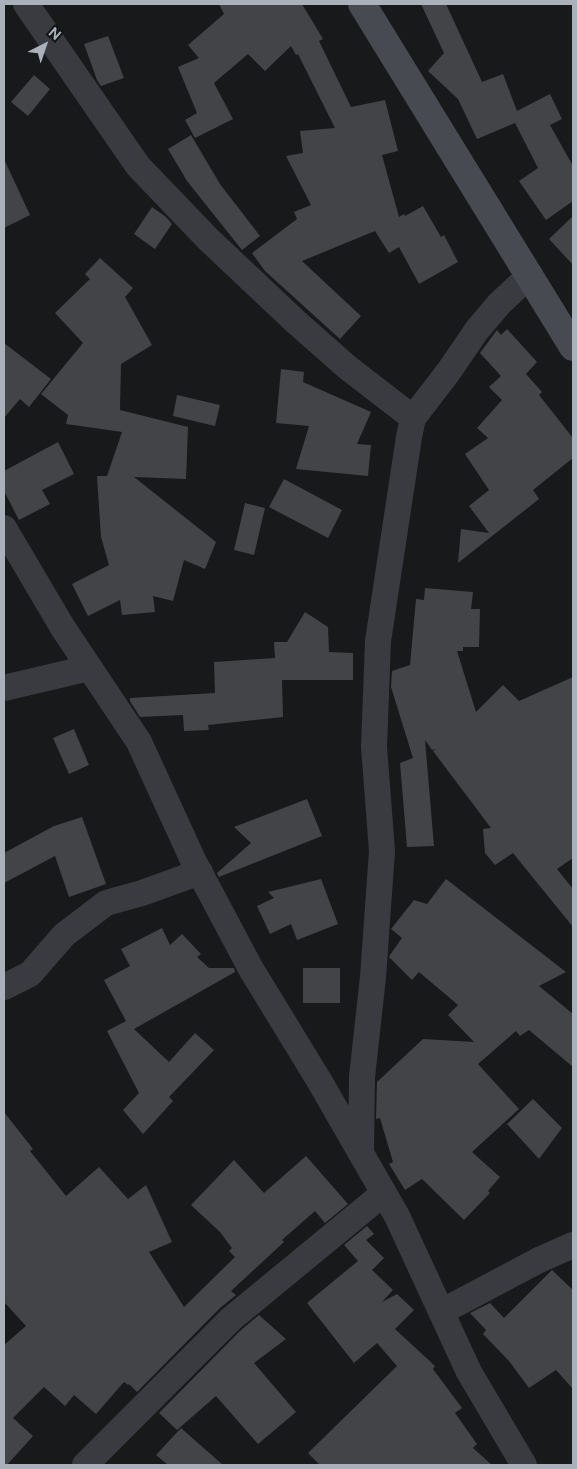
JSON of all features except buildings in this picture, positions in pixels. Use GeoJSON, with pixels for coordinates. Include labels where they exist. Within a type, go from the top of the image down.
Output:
{"type":"FeatureCollection","features":[{"type":"Feature","properties":{"kind":"street"},"geometry":{"type":"LineString","coordinates":[[26,4],[138,166],[208,240],[296,322],[347,366],[413,418]]}},
{"type":"Feature","properties":{"kind":"street"},"geometry":{"type":"LineString","coordinates":[[362,4],[573,347]]}},
{"type":"Feature","properties":{"kind":"street"},"geometry":{"type":"LineString","coordinates":[[360,1153],[362,1077],[373,977],[382,851],[374,747],[378,641],[413,418],[477,330],[499,304],[530,275]]}},
{"type":"Feature","properties":{"kind":"street"},"geometry":{"type":"LineString","coordinates":[[4,528],[63,628],[139,742],[200,872],[251,969],[320,1082],[397,1216],[469,1372],[524,1465]]}},
{"type":"Feature","properties":{"kind":"street"},"geometry":{"type":"LineString","coordinates":[[4,688],[89,668]]}},
{"type":"Feature","properties":{"kind":"street"},"geometry":{"type":"LineString","coordinates":[[4,987],[30,974],[64,935],[106,903],[142,893],[200,872]]}},
{"type":"Feature","properties":{"kind":"street"},"geometry":{"type":"LineString","coordinates":[[85,1465],[231,1319],[384,1194]]}},
{"type":"Feature","properties":{"kind":"street"},"geometry":{"type":"LineString","coordinates":[[441,1312],[539,1260],[573,1245]]}}]}
